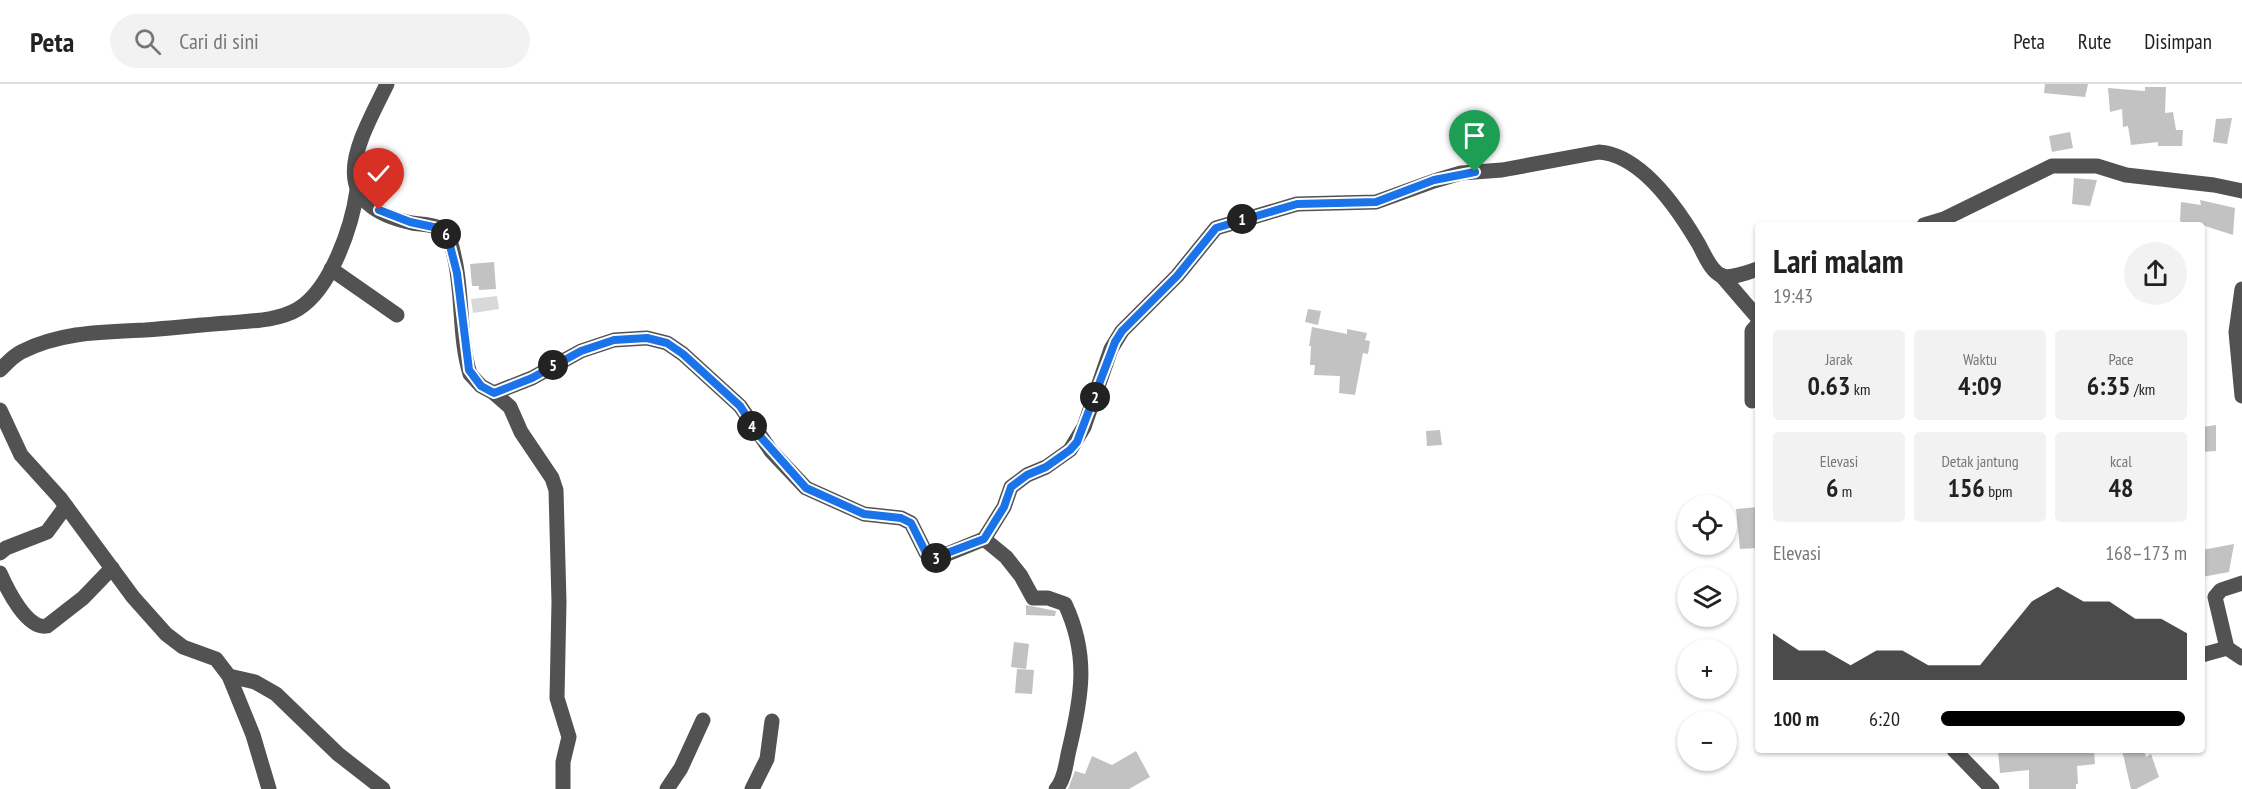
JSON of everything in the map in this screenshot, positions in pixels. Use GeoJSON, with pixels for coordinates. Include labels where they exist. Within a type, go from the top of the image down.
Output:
{"type":"FeatureCollection","features":[{"type":"Feature","properties":{"kind":"street"},"geometry":{"type":"LineString","coordinates":[[0,370],[19,353],[64,337],[88,332],[242,322],[287,314],[307,302],[331,269],[354,210],[357,189],[354,165],[358,143],[387,84]]}},
{"type":"Feature","properties":{"kind":"street"},"geometry":{"type":"LineString","coordinates":[[494,393],[532,378],[581,351],[614,340],[647,338],[667,343],[683,354],[740,406],[759,435],[806,488],[864,514],[901,518],[911,523],[926,553],[934,558],[984,539],[1004,507],[1011,487],[1027,475],[1046,467],[1070,450],[1077,442],[1115,342],[1122,331],[1177,276],[1216,228],[1297,204],[1376,202],[1434,180],[1461,173],[1502,170],[1599,152],[1608,153],[1640,170],[1652,180],[1693,234],[1714,269],[1755,315]]}},
{"type":"Feature","properties":{"kind":"street"},"geometry":{"type":"LineString","coordinates":[[1934,222],[2052,166],[2097,166],[2126,175],[2214,185],[2242,191]]}},
{"type":"Feature","properties":{"kind":"street"},"geometry":{"type":"LineString","coordinates":[[357,189],[366,201],[379,210],[410,222],[438,228],[447,234],[457,273],[469,370],[481,386],[494,393],[510,407],[527,443],[552,477],[556,490],[559,602],[557,698],[569,737],[563,762],[563,789]]}},
{"type":"Feature","properties":{"kind":"street"},"geometry":{"type":"LineString","coordinates":[[331,269],[397,315]]}},
{"type":"Feature","properties":{"kind":"street"},"geometry":{"type":"LineString","coordinates":[[1721,275],[1734,276],[1755,270]]}},
{"type":"Feature","properties":{"kind":"street"},"geometry":{"type":"LineString","coordinates":[[2242,289],[2236,332],[2242,396]]}},
{"type":"Feature","properties":{"kind":"street"},"geometry":{"type":"LineString","coordinates":[[1752,400],[1752,331],[1755,328]]}},
{"type":"Feature","properties":{"kind":"street"},"geometry":{"type":"LineString","coordinates":[[0,410],[5,437],[66,506],[133,597],[166,634],[183,647],[216,660],[229,676],[253,735],[269,789]]}},
{"type":"Feature","properties":{"kind":"street"},"geometry":{"type":"LineString","coordinates":[[0,554],[6,548],[47,532],[66,506]]}},
{"type":"Feature","properties":{"kind":"street"},"geometry":{"type":"LineString","coordinates":[[984,539],[1006,557],[1021,576],[1033,598],[1048,598],[1065,604],[1074,622],[1082,676],[1081,702],[1065,768],[1056,789]]}},
{"type":"Feature","properties":{"kind":"street"},"geometry":{"type":"LineString","coordinates":[[0,573],[25,614],[33,624],[42,627],[47,626],[83,598],[112,568]]}},
{"type":"Feature","properties":{"kind":"street"},"geometry":{"type":"LineString","coordinates":[[2242,583],[2208,595],[2227,648],[2242,658]]}},
{"type":"Feature","properties":{"kind":"street"},"geometry":{"type":"LineString","coordinates":[[2205,654],[2227,648]]}},
{"type":"Feature","properties":{"kind":"street"},"geometry":{"type":"LineString","coordinates":[[229,676],[255,682],[276,694],[338,754],[383,789]]}},
{"type":"Feature","properties":{"kind":"street"},"geometry":{"type":"LineString","coordinates":[[667,789],[681,768],[703,720]]}},
{"type":"Feature","properties":{"kind":"street"},"geometry":{"type":"LineString","coordinates":[[752,789],[766,759],[772,721]]}},
{"type":"Feature","properties":{"kind":"street"},"geometry":{"type":"LineString","coordinates":[[1957,753],[1992,789]]}},
{"type":"Feature","properties":{"kind":"shaded area"},"geometry":{"type":"Polygon","coordinates":[[[497,296],[499,309],[473,313],[471,299],[497,296]]]}},
{"type":"Feature","properties":{"kind":"building"},"geometry":{"type":"Polygon","coordinates":[[[2045,84],[2088,84],[2085,97],[2044,93],[2045,84]]]}},
{"type":"Feature","properties":{"kind":"building"},"geometry":{"type":"Polygon","coordinates":[[[2145,87],[2166,87],[2165,113],[2173,112],[2176,130],[2183,130],[2182,146],[2158,146],[2158,142],[2131,145],[2128,126],[2123,127],[2122,109],[2110,112],[2108,88],[2145,91],[2145,87]]]}},
{"type":"Feature","properties":{"kind":"building"},"geometry":{"type":"Polygon","coordinates":[[[2232,118],[2227,144],[2213,142],[2216,119],[2232,118]]]}},
{"type":"Feature","properties":{"kind":"building"},"geometry":{"type":"Polygon","coordinates":[[[2070,132],[2073,148],[2052,152],[2049,136],[2070,132]]]}},
{"type":"Feature","properties":{"kind":"building"},"geometry":{"type":"Polygon","coordinates":[[[2074,178],[2097,180],[2090,206],[2072,204],[2074,178]]]}},
{"type":"Feature","properties":{"kind":"building"},"geometry":{"type":"Polygon","coordinates":[[[2200,200],[2235,208],[2233,235],[2205,226],[2205,222],[2180,221],[2181,202],[2201,205],[2200,200]]]}},
{"type":"Feature","properties":{"kind":"building"},"geometry":{"type":"Polygon","coordinates":[[[494,262],[496,289],[479,290],[479,286],[472,286],[470,264],[494,262]]]}},
{"type":"Feature","properties":{"kind":"building"},"geometry":{"type":"Polygon","coordinates":[[[1308,309],[1321,311],[1318,325],[1305,322],[1308,309]]]}},
{"type":"Feature","properties":{"kind":"building"},"geometry":{"type":"Polygon","coordinates":[[[1312,327],[1347,334],[1347,329],[1367,333],[1365,340],[1370,341],[1368,354],[1363,353],[1355,395],[1339,393],[1340,376],[1314,375],[1315,365],[1310,365],[1311,346],[1309,346],[1312,327]]]}},
{"type":"Feature","properties":{"kind":"building"},"geometry":{"type":"Polygon","coordinates":[[[2216,425],[2216,451],[2205,452],[2205,427],[2216,425]]]}},
{"type":"Feature","properties":{"kind":"building"},"geometry":{"type":"Polygon","coordinates":[[[1440,430],[1442,445],[1427,446],[1426,431],[1440,430]]]}},
{"type":"Feature","properties":{"kind":"building"},"geometry":{"type":"Polygon","coordinates":[[[1755,507],[1755,548],[1740,549],[1737,509],[1755,507]]]}},
{"type":"Feature","properties":{"kind":"building"},"geometry":{"type":"Polygon","coordinates":[[[2234,544],[2229,572],[2205,576],[2205,549],[2234,544]]]}},
{"type":"Feature","properties":{"kind":"building"},"geometry":{"type":"Polygon","coordinates":[[[1026,605],[1056,611],[1055,616],[1026,615],[1026,605]]]}},
{"type":"Feature","properties":{"kind":"building"},"geometry":{"type":"Polygon","coordinates":[[[1014,642],[1029,644],[1026,669],[1011,667],[1014,642]]]}},
{"type":"Feature","properties":{"kind":"building"},"geometry":{"type":"Polygon","coordinates":[[[1017,669],[1034,670],[1032,694],[1015,693],[1017,669]]]}},
{"type":"Feature","properties":{"kind":"building"},"geometry":{"type":"Polygon","coordinates":[[[1136,751],[1150,777],[1129,789],[1068,789],[1075,771],[1085,774],[1092,756],[1112,765],[1136,751]]]}},
{"type":"Feature","properties":{"kind":"building"},"geometry":{"type":"Polygon","coordinates":[[[1998,753],[2094,753],[2095,764],[2077,766],[2076,789],[2029,789],[2029,770],[2000,773],[1998,753]]]}},
{"type":"Feature","properties":{"kind":"building"},"geometry":{"type":"Polygon","coordinates":[[[2123,753],[2145,753],[2146,757],[2151,754],[2159,777],[2136,789],[2131,789],[2123,753]]]}},
{"type":"Feature","properties":{"kind":"route"},"geometry":{"type":"LineString","coordinates":[[379,210],[399,219],[438,228],[447,234],[457,273],[467,362],[470,374],[481,386],[494,393],[532,378],[581,351],[614,340],[630,337],[667,343],[732,397],[759,435],[806,488],[864,514],[901,518],[911,523],[926,553],[934,558],[984,539],[1004,507],[1011,487],[1027,475],[1046,467],[1070,450],[1077,442],[1111,349],[1122,331],[1177,276],[1216,228],[1297,204],[1376,202],[1392,198],[1434,180],[1475,172]]}}]}
